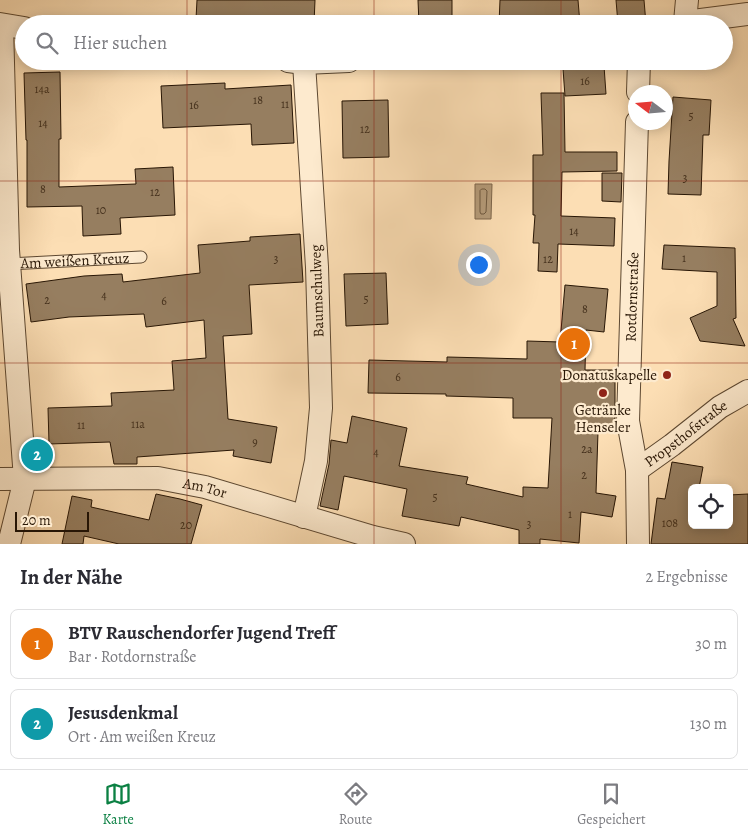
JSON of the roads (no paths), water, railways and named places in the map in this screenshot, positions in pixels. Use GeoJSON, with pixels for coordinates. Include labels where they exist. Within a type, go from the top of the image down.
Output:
{"type":"FeatureCollection","features":[{"type":"Feature","properties":{"kind":"street"},"geometry":{"type":"LineString","coordinates":[[685,15],[748,14]]}},
{"type":"Feature","properties":{"kind":"street","name":"Am weißen Kreuz"},"geometry":{"type":"LineString","coordinates":[[9,25],[9,264],[25,479],[9,544]]}},
{"type":"Feature","properties":{"kind":"street","name":"Baumschulweg"},"geometry":{"type":"LineString","coordinates":[[297,70],[316,267],[321,408],[316,461],[304,517]]}},
{"type":"Feature","properties":{"kind":"street"},"geometry":{"type":"LineString","coordinates":[[638,85],[639,70]]}},
{"type":"Feature","properties":{"kind":"street","name":"Rotdornstraße"},"geometry":{"type":"LineString","coordinates":[[637,130],[628,421],[637,470]]}},
{"type":"Feature","properties":{"kind":"street","name":"Propsthofstraße"},"geometry":{"type":"LineString","coordinates":[[638,544],[637,470],[672,445],[720,406],[748,391]]}},
{"type":"Feature","properties":{"kind":"street","name":"Am Tor"},"geometry":{"type":"LineString","coordinates":[[0,479],[158,478],[205,487],[373,537],[404,544]]}},
{"type":"Feature","properties":{"kind":"lane","name":"Am weißen Kreuz"},"geometry":{"type":"LineString","coordinates":[[9,264],[141,256]]}},
{"type":"Feature","properties":{"kind":"water"},"geometry":{"type":"Polygon","coordinates":[[[475,184],[492,184],[491,219],[475,219],[475,184]]]}},
{"type":"Feature","properties":{"kind":"place","name":"BTV Rauschendorfer Jugend Treff"},"geometry":{"type":"Point","coordinates":[574,344]}},
{"type":"Feature","properties":{"kind":"place","name":"Donatuskapelle"},"geometry":{"type":"Point","coordinates":[667,375]}},
{"type":"Feature","properties":{"kind":"place","name":"Getränke Henseler"},"geometry":{"type":"Point","coordinates":[603,393]}},
{"type":"Feature","properties":{"kind":"place","name":"Jesusdenkmal"},"geometry":{"type":"Point","coordinates":[37,455]}}]}
